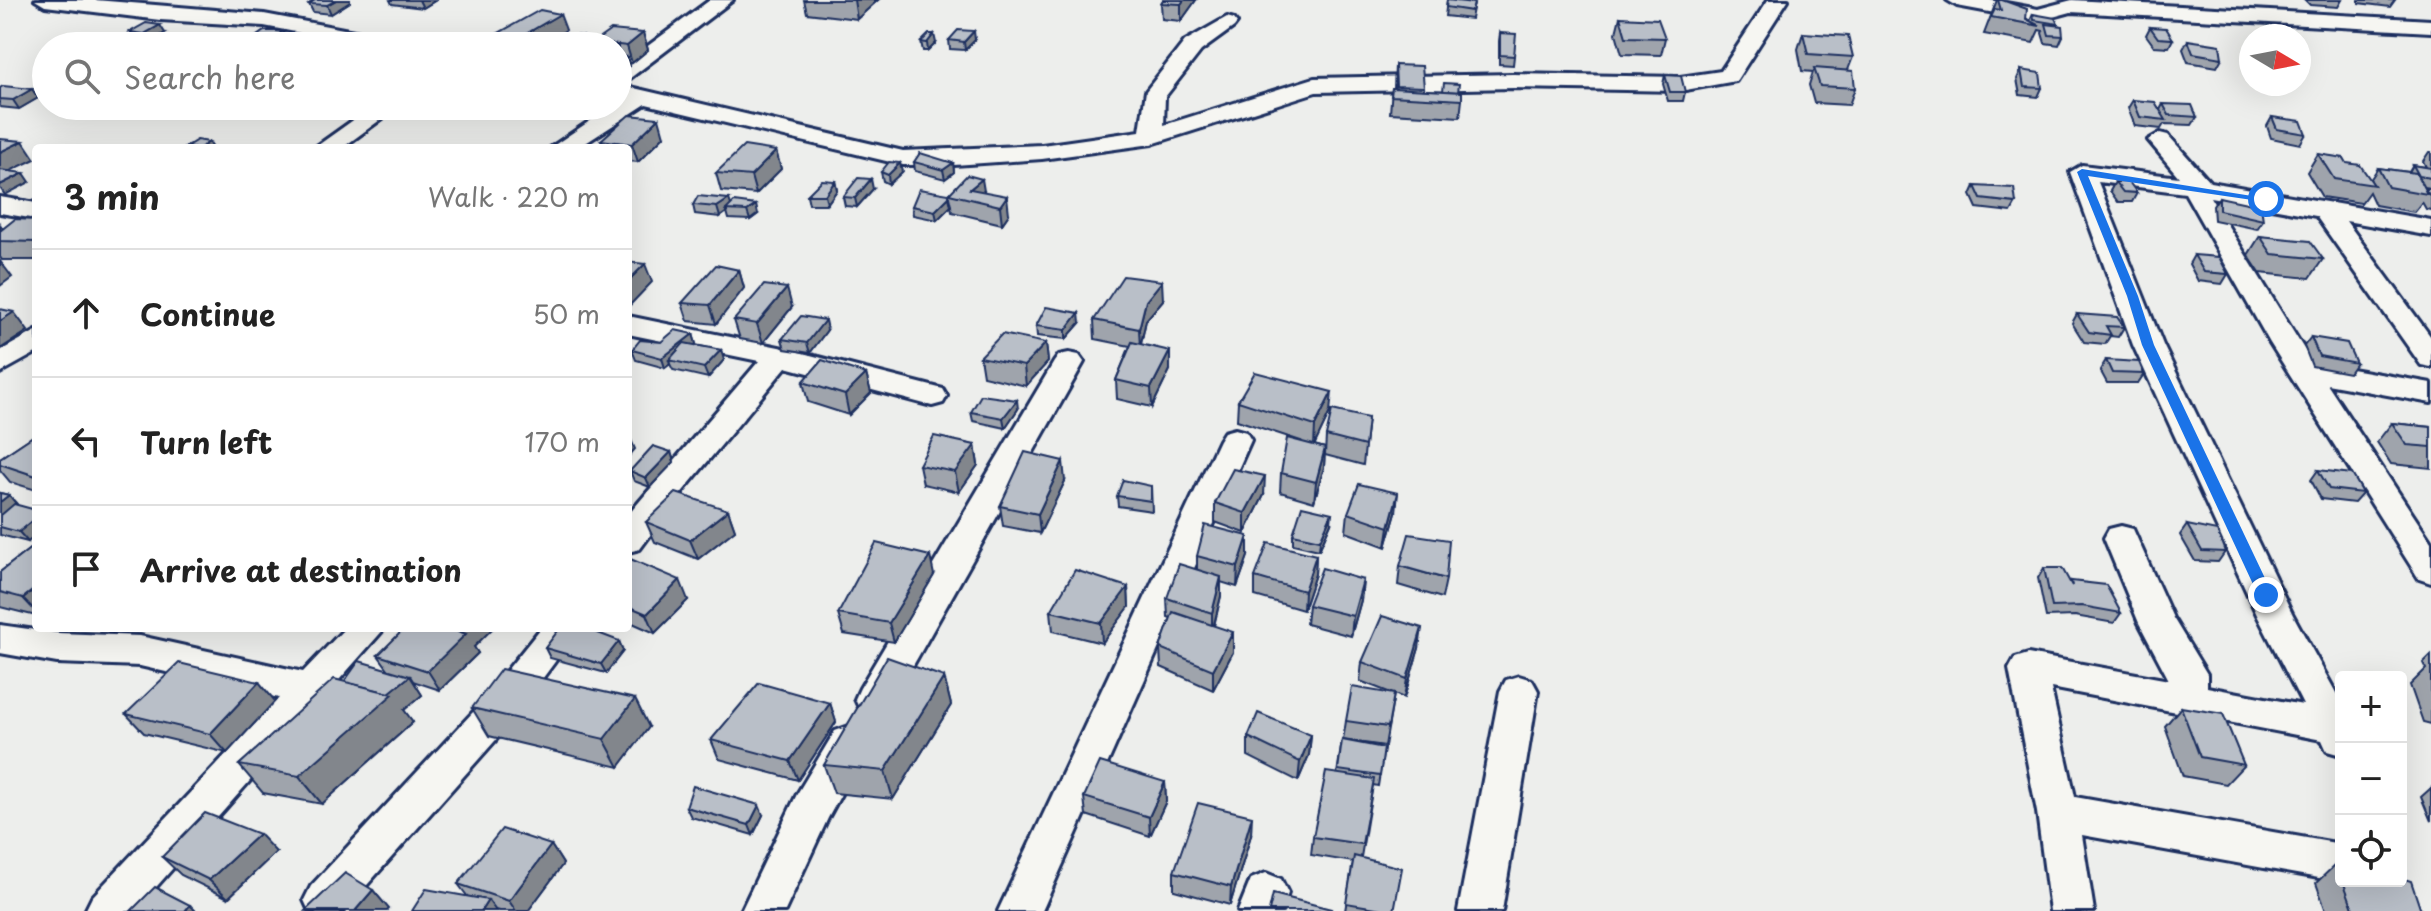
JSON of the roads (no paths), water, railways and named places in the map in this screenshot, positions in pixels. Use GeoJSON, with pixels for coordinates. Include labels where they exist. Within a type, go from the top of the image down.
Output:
{"type":"FeatureCollection","features":[{"type":"Feature","properties":{"kind":"street"},"geometry":{"type":"LineString","coordinates":[[45,0],[160,14],[264,20],[328,32]]}},
{"type":"Feature","properties":{"kind":"street"},"geometry":{"type":"LineString","coordinates":[[632,68],[723,0]]}},
{"type":"Feature","properties":{"kind":"street"},"geometry":{"type":"LineString","coordinates":[[632,94],[903,158],[1042,152],[1152,137],[1314,85],[1513,81],[1680,84],[1728,76],[1778,0]]}},
{"type":"Feature","properties":{"kind":"street"},"geometry":{"type":"LineString","coordinates":[[1957,0],[2038,15],[2069,3],[2431,26]]}},
{"type":"Feature","properties":{"kind":"street"},"geometry":{"type":"LineString","coordinates":[[1152,137],[1154,96],[1193,46],[1227,23]]}},
{"type":"Feature","properties":{"kind":"street"},"geometry":{"type":"LineString","coordinates":[[632,103],[642,97]]}},
{"type":"Feature","properties":{"kind":"street"},"geometry":{"type":"LineString","coordinates":[[332,144],[367,120]]}},
{"type":"Feature","properties":{"kind":"street"},"geometry":{"type":"LineString","coordinates":[[568,144],[606,120]]}},
{"type":"Feature","properties":{"kind":"street"},"geometry":{"type":"LineString","coordinates":[[2160,140],[2202,188]]}},
{"type":"Feature","properties":{"kind":"street"},"geometry":{"type":"LineString","coordinates":[[2335,726],[2276,617],[2148,345],[2132,296],[2082,172],[2202,188],[2431,228]]}},
{"type":"Feature","properties":{"kind":"street"},"geometry":{"type":"LineString","coordinates":[[2202,188],[2196,195],[2302,370],[2431,570]]}},
{"type":"Feature","properties":{"kind":"street"},"geometry":{"type":"LineString","coordinates":[[0,205],[32,210]]}},
{"type":"Feature","properties":{"kind":"street"},"geometry":{"type":"LineString","coordinates":[[2324,209],[2431,358]]}},
{"type":"Feature","properties":{"kind":"street"},"geometry":{"type":"LineString","coordinates":[[632,326],[779,356],[932,396]]}},
{"type":"Feature","properties":{"kind":"street"},"geometry":{"type":"LineString","coordinates":[[0,364],[32,343]]}},
{"type":"Feature","properties":{"kind":"street"},"geometry":{"type":"LineString","coordinates":[[632,535],[667,488],[779,356]]}},
{"type":"Feature","properties":{"kind":"street"},"geometry":{"type":"LineString","coordinates":[[763,911],[812,807],[1069,362]]}},
{"type":"Feature","properties":{"kind":"street"},"geometry":{"type":"LineString","coordinates":[[2302,370],[2431,393]]}},
{"type":"Feature","properties":{"kind":"street"},"geometry":{"type":"LineString","coordinates":[[1020,911],[1235,440]]}},
{"type":"Feature","properties":{"kind":"street"},"geometry":{"type":"LineString","coordinates":[[2121,538],[2157,623],[2188,674],[2189,700]]}},
{"type":"Feature","properties":{"kind":"street"},"geometry":{"type":"LineString","coordinates":[[107,911],[363,632]]}},
{"type":"Feature","properties":{"kind":"street"},"geometry":{"type":"LineString","coordinates":[[326,900],[488,722],[559,632]]}},
{"type":"Feature","properties":{"kind":"street"},"geometry":{"type":"LineString","coordinates":[[0,639],[57,648],[140,651],[309,689]]}},
{"type":"Feature","properties":{"kind":"street"},"geometry":{"type":"LineString","coordinates":[[2072,911],[2058,812],[2028,669],[2335,732]]}},
{"type":"Feature","properties":{"kind":"street"},"geometry":{"type":"LineString","coordinates":[[1480,911],[1519,691]]}},
{"type":"Feature","properties":{"kind":"street"},"geometry":{"type":"LineString","coordinates":[[2058,812],[2335,862]]}}]}
